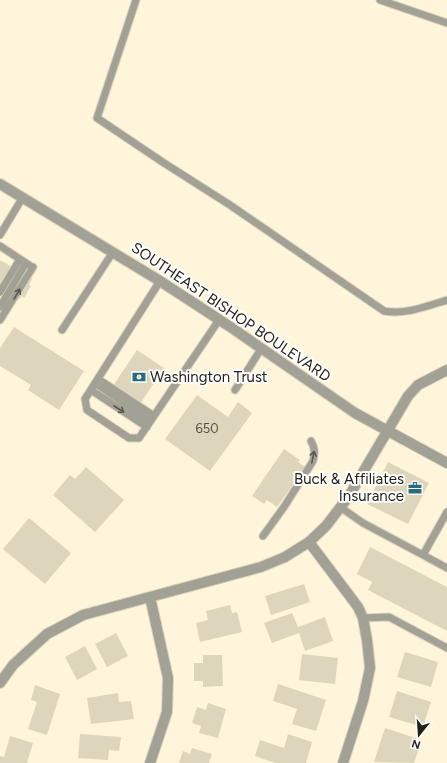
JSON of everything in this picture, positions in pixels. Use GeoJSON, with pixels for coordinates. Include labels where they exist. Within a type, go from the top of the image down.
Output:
{"type":"FeatureCollection","features":[{"type":"Feature","properties":{"kind":"street","name":"SOUTHEAST BISHOP BOULEVARD"},"geometry":{"type":"LineString","coordinates":[[0,184],[160,281],[355,413],[447,463]]}},
{"type":"Feature","properties":{"kind":"street"},"geometry":{"type":"LineString","coordinates":[[0,683],[14,665],[47,634],[83,615],[261,567],[285,557],[309,542],[326,526],[349,496],[408,396],[418,385],[447,370]]}},
{"type":"Feature","properties":{"kind":"street"},"geometry":{"type":"LineString","coordinates":[[309,542],[358,607],[363,618],[368,640],[370,668],[363,701],[343,763]]}},
{"type":"Feature","properties":{"kind":"street"},"geometry":{"type":"LineString","coordinates":[[150,597],[168,678],[167,712],[150,763]]}},
{"type":"Feature","properties":{"kind":"lane"},"geometry":{"type":"LineString","coordinates":[[136,0],[97,118],[249,218],[384,311],[393,313],[405,312],[447,300]]}},
{"type":"Feature","properties":{"kind":"lane"},"geometry":{"type":"LineString","coordinates":[[380,0],[447,23]]}},
{"type":"Feature","properties":{"kind":"lane"},"geometry":{"type":"LineString","coordinates":[[0,235],[23,197]]}},
{"type":"Feature","properties":{"kind":"lane"},"geometry":{"type":"LineString","coordinates":[[0,246],[29,264]]}},
{"type":"Feature","properties":{"kind":"lane"},"geometry":{"type":"LineString","coordinates":[[62,330],[113,252]]}},
{"type":"Feature","properties":{"kind":"lane"},"geometry":{"type":"LineString","coordinates":[[0,292],[29,264]]}},
{"type":"Feature","properties":{"kind":"lane"},"geometry":{"type":"LineString","coordinates":[[0,307],[29,264]]}},
{"type":"Feature","properties":{"kind":"lane"},"geometry":{"type":"LineString","coordinates":[[0,320],[29,264]]}},
{"type":"Feature","properties":{"kind":"lane"},"geometry":{"type":"LineString","coordinates":[[160,281],[85,399],[87,410],[129,438],[140,438],[219,320]]}},
{"type":"Feature","properties":{"kind":"lane"},"geometry":{"type":"LineString","coordinates":[[235,390],[261,349]]}},
{"type":"Feature","properties":{"kind":"lane"},"geometry":{"type":"LineString","coordinates":[[96,381],[150,421]]}},
{"type":"Feature","properties":{"kind":"lane"},"geometry":{"type":"LineString","coordinates":[[91,390],[150,421]]}},
{"type":"Feature","properties":{"kind":"lane"},"geometry":{"type":"LineString","coordinates":[[263,536],[284,507],[313,461],[315,453],[314,446],[311,441]]}},
{"type":"Feature","properties":{"kind":"lane"},"geometry":{"type":"LineString","coordinates":[[340,507],[362,523],[447,568]]}},
{"type":"Feature","properties":{"kind":"lane"},"geometry":{"type":"LineString","coordinates":[[423,555],[445,520],[447,512]]}},
{"type":"Feature","properties":{"kind":"lane"},"geometry":{"type":"LineString","coordinates":[[363,618],[389,617],[447,648]]}},
{"type":"Feature","properties":{"kind":"building"},"geometry":{"type":"Polygon","coordinates":[[[0,260],[32,279],[29,285],[31,286],[24,298],[22,296],[20,299],[0,286],[0,260]]]}},
{"type":"Feature","properties":{"kind":"building"},"geometry":{"type":"Polygon","coordinates":[[[14,327],[84,371],[59,410],[28,390],[31,385],[0,366],[0,348],[14,327]]]}},
{"type":"Feature","properties":{"kind":"building","name":"Washington Trust"},"geometry":{"type":"Polygon","coordinates":[[[137,350],[164,368],[140,404],[113,386],[137,350]]]}},
{"type":"Feature","properties":{"kind":"building"},"geometry":{"type":"Polygon","coordinates":[[[197,395],[228,417],[238,402],[252,413],[210,471],[165,439],[197,395]]]}},
{"type":"Feature","properties":{"kind":"building"},"geometry":{"type":"Polygon","coordinates":[[[284,449],[300,460],[298,462],[305,467],[277,507],[267,500],[264,504],[252,496],[284,449]]]}},
{"type":"Feature","properties":{"kind":"building"},"geometry":{"type":"Polygon","coordinates":[[[388,462],[429,483],[408,524],[367,504],[388,462]]]}},
{"type":"Feature","properties":{"kind":"building"},"geometry":{"type":"Polygon","coordinates":[[[86,467],[124,500],[95,532],[53,495],[70,475],[75,479],[86,467]]]}},
{"type":"Feature","properties":{"kind":"building"},"geometry":{"type":"Polygon","coordinates":[[[29,518],[71,553],[45,584],[3,549],[29,518]]]}},
{"type":"Feature","properties":{"kind":"building"},"geometry":{"type":"Polygon","coordinates":[[[370,547],[447,587],[447,631],[368,590],[372,582],[357,574],[370,547]]]}},
{"type":"Feature","properties":{"kind":"building"},"geometry":{"type":"Polygon","coordinates":[[[304,584],[310,602],[271,615],[265,596],[304,584]]]}},
{"type":"Feature","properties":{"kind":"building"},"geometry":{"type":"Polygon","coordinates":[[[230,605],[232,613],[237,612],[242,632],[200,642],[196,623],[208,620],[206,611],[230,605]]]}},
{"type":"Feature","properties":{"kind":"building"},"geometry":{"type":"Polygon","coordinates":[[[292,613],[298,627],[325,617],[333,641],[305,651],[299,633],[272,643],[264,623],[292,613]]]}},
{"type":"Feature","properties":{"kind":"building"},"geometry":{"type":"Polygon","coordinates":[[[116,633],[128,656],[107,667],[95,644],[116,633]]]}},
{"type":"Feature","properties":{"kind":"building"},"geometry":{"type":"Polygon","coordinates":[[[85,646],[97,669],[77,680],[65,657],[85,646]]]}},
{"type":"Feature","properties":{"kind":"building"},"geometry":{"type":"Polygon","coordinates":[[[405,652],[438,662],[431,687],[397,677],[405,652]]]}},
{"type":"Feature","properties":{"kind":"building"},"geometry":{"type":"Polygon","coordinates":[[[302,654],[338,658],[335,684],[299,680],[302,654]]]}},
{"type":"Feature","properties":{"kind":"building"},"geometry":{"type":"Polygon","coordinates":[[[203,655],[222,655],[223,686],[203,687],[203,681],[194,681],[194,663],[203,663],[203,655]]]}},
{"type":"Feature","properties":{"kind":"building"},"geometry":{"type":"Polygon","coordinates":[[[278,684],[326,700],[316,731],[292,724],[297,709],[273,701],[278,684]]]}},
{"type":"Feature","properties":{"kind":"building"},"geometry":{"type":"Polygon","coordinates":[[[35,685],[60,694],[47,735],[28,729],[37,702],[31,700],[35,685]]]}},
{"type":"Feature","properties":{"kind":"building"},"geometry":{"type":"Polygon","coordinates":[[[397,691],[431,702],[423,727],[389,717],[397,691]]]}},
{"type":"Feature","properties":{"kind":"building"},"geometry":{"type":"Polygon","coordinates":[[[118,693],[119,702],[131,701],[134,719],[91,724],[87,698],[118,693]]]}},
{"type":"Feature","properties":{"kind":"building"},"geometry":{"type":"Polygon","coordinates":[[[208,703],[226,709],[218,738],[199,733],[201,726],[192,723],[197,707],[206,710],[208,703]]]}},
{"type":"Feature","properties":{"kind":"building"},"geometry":{"type":"Polygon","coordinates":[[[385,728],[422,740],[414,763],[374,762],[385,728]]]}},
{"type":"Feature","properties":{"kind":"building"},"geometry":{"type":"Polygon","coordinates":[[[80,734],[121,737],[119,751],[109,750],[108,760],[78,758],[80,734]]]}},
{"type":"Feature","properties":{"kind":"building"},"geometry":{"type":"Polygon","coordinates":[[[288,734],[312,742],[306,763],[275,763],[255,756],[260,740],[284,748],[288,734]]]}},
{"type":"Feature","properties":{"kind":"building"},"geometry":{"type":"Polygon","coordinates":[[[10,736],[33,743],[27,763],[0,763],[0,756],[4,757],[10,736]]]}},
{"type":"Feature","properties":{"kind":"building"},"geometry":{"type":"Polygon","coordinates":[[[192,748],[212,754],[209,763],[179,763],[183,751],[190,754],[192,748]]]}},
{"type":"Feature","properties":{"kind":"place","name":"Washington Trust"},"geometry":{"type":"Point","coordinates":[139,377]}},
{"type":"Feature","properties":{"kind":"place","name":"Buck & Affiliates Insurance"},"geometry":{"type":"Point","coordinates":[415,488]}}]}
